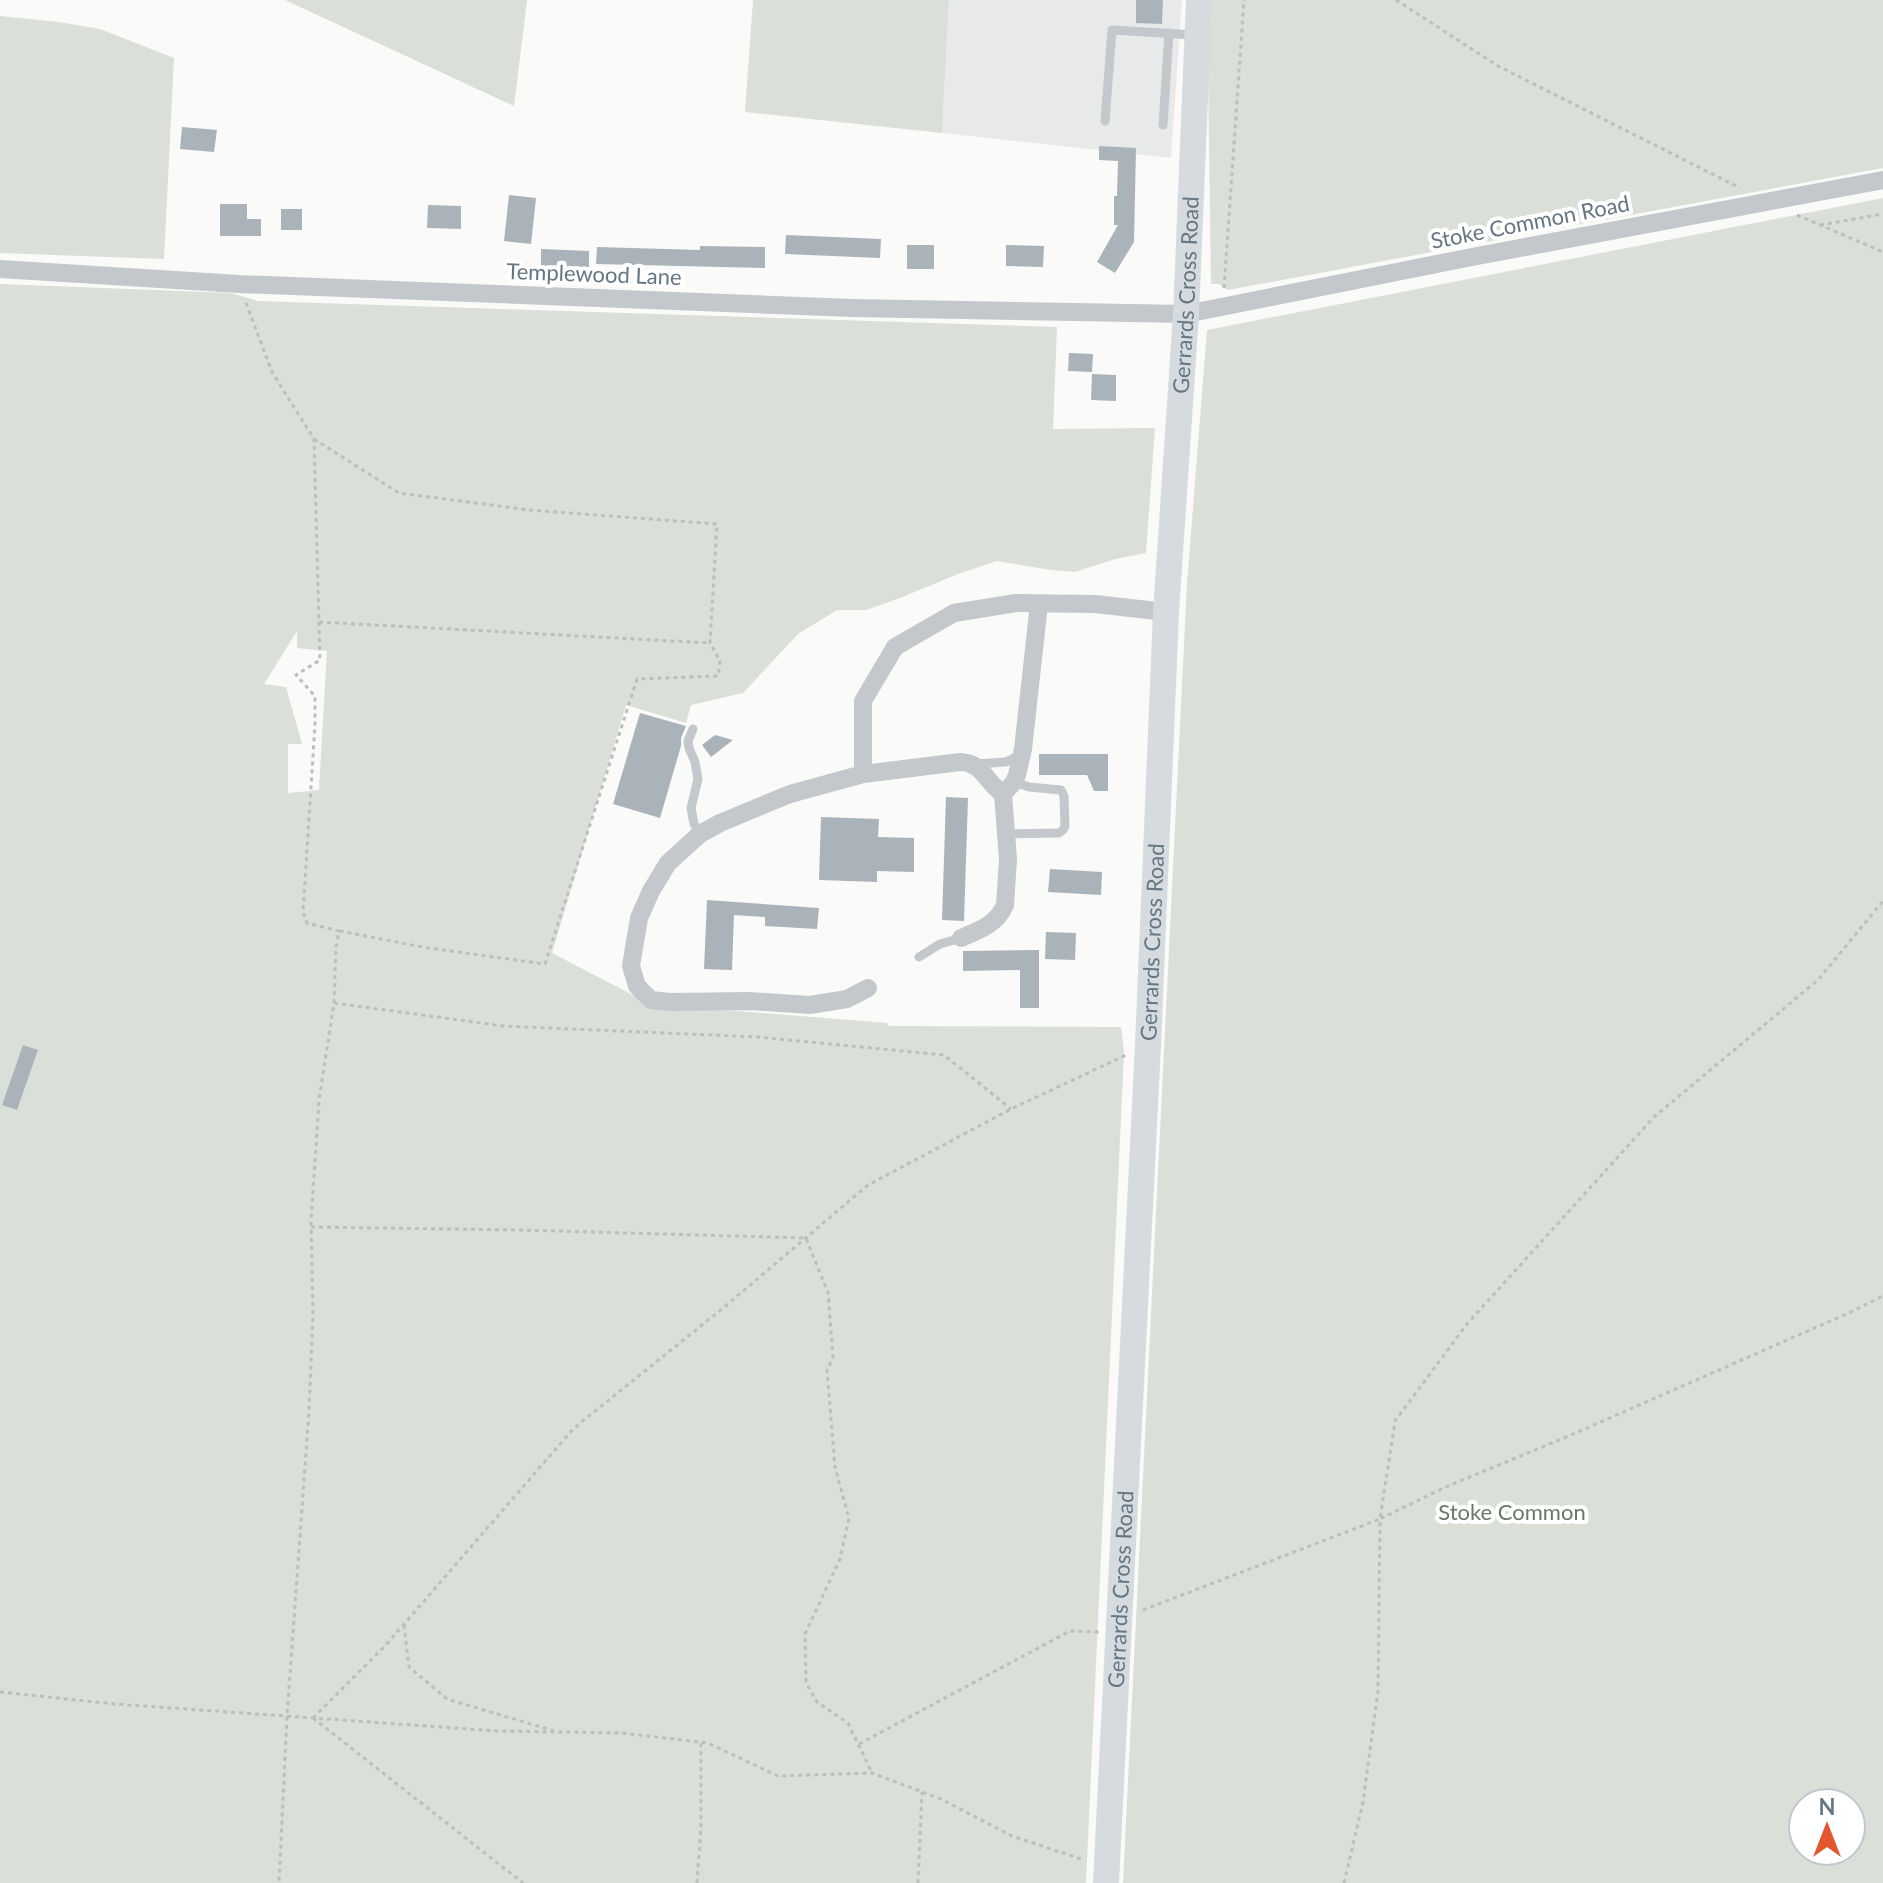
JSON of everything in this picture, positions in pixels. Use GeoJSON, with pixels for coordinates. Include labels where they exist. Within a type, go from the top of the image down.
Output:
{"type":"FeatureCollection","features":[{"type":"Feature","properties":{"kind":"main road","name":"Gerrards Cross Road"},"geometry":{"type":"LineString","coordinates":[[1106,1876],[1148,1045],[1166,612],[1186,314],[1199,0]]}},
{"type":"Feature","properties":{"kind":"street","name":"Stoke Common Road"},"geometry":{"type":"LineString","coordinates":[[1186,314],[1883,180]]}},
{"type":"Feature","properties":{"kind":"street","name":"Templewood Lane"},"geometry":{"type":"LineString","coordinates":[[0,269],[239,284],[852,308],[1186,314]]}},
{"type":"Feature","properties":{"kind":"street"},"geometry":{"type":"LineString","coordinates":[[863,774],[863,701],[895,647],[954,613],[1016,603],[1095,604],[1166,612]]}},
{"type":"Feature","properties":{"kind":"street"},"geometry":{"type":"LineString","coordinates":[[961,938],[989,925],[998,918],[1005,905],[1008,788],[1020,769],[1023,753],[1039,604]]}},
{"type":"Feature","properties":{"kind":"street"},"geometry":{"type":"LineString","coordinates":[[868,988],[847,999],[810,1005],[651,1000],[637,986],[631,966],[639,918],[668,863],[700,834],[790,794],[863,774],[960,762],[974,764],[997,790],[1008,788]]}},
{"type":"Feature","properties":{"kind":"lane"},"geometry":{"type":"LineString","coordinates":[[1105,121],[1112,30],[1197,35]]}},
{"type":"Feature","properties":{"kind":"lane"},"geometry":{"type":"LineString","coordinates":[[1163,125],[1169,33]]}},
{"type":"Feature","properties":{"kind":"lane"},"geometry":{"type":"LineString","coordinates":[[693,729],[688,741],[698,779],[691,808],[700,834]]}},
{"type":"Feature","properties":{"kind":"lane"},"geometry":{"type":"LineString","coordinates":[[974,764],[1006,762],[1023,753]]}},
{"type":"Feature","properties":{"kind":"lane"},"geometry":{"type":"LineString","coordinates":[[1006,834],[1059,833],[1065,826],[1061,790],[1008,788]]}},
{"type":"Feature","properties":{"kind":"lane"},"geometry":{"type":"LineString","coordinates":[[919,957],[940,944],[961,938]]}},
{"type":"Feature","properties":{"kind":"path"},"geometry":{"type":"LineString","coordinates":[[1223,305],[1244,0]]}},
{"type":"Feature","properties":{"kind":"path"},"geometry":{"type":"LineString","coordinates":[[1396,0],[1498,66],[1766,202],[1883,252]]}},
{"type":"Feature","properties":{"kind":"path"},"geometry":{"type":"LineString","coordinates":[[1819,225],[1883,214]]}},
{"type":"Feature","properties":{"kind":"path"},"geometry":{"type":"LineString","coordinates":[[239,284],[272,372],[314,439],[399,493],[529,510],[717,524],[710,643],[720,661],[718,676],[637,679],[545,964],[428,948],[307,923],[303,912],[315,696],[296,675],[320,660],[314,439]]}},
{"type":"Feature","properties":{"kind":"path"},"geometry":{"type":"LineString","coordinates":[[319,622],[710,643]]}},
{"type":"Feature","properties":{"kind":"path"},"geometry":{"type":"LineString","coordinates":[[1344,1883],[1363,1802],[1378,1691],[1380,1519],[1395,1421],[1467,1324],[1654,1117],[1818,980],[1883,901]]}},
{"type":"Feature","properties":{"kind":"path"},"geometry":{"type":"LineString","coordinates":[[279,1883],[287,1716],[309,1411],[313,1314],[311,1227],[319,1100],[334,1003],[339,931]]}},
{"type":"Feature","properties":{"kind":"path"},"geometry":{"type":"LineString","coordinates":[[334,1003],[503,1026],[758,1037],[944,1055],[1011,1109]]}},
{"type":"Feature","properties":{"kind":"path"},"geometry":{"type":"LineString","coordinates":[[313,1718],[404,1625],[574,1428],[722,1309],[868,1185],[1011,1109],[1148,1045]]}},
{"type":"Feature","properties":{"kind":"path"},"geometry":{"type":"LineString","coordinates":[[311,1227],[806,1238]]}},
{"type":"Feature","properties":{"kind":"path"},"geometry":{"type":"LineString","coordinates":[[806,1238],[828,1293],[833,1357],[827,1370],[835,1467],[849,1518],[840,1559],[805,1634],[806,1683],[817,1702],[848,1723],[872,1773]]}},
{"type":"Feature","properties":{"kind":"path"},"geometry":{"type":"LineString","coordinates":[[859,1744],[1070,1631],[1120,1626],[1380,1519],[1448,1486],[1571,1435],[1883,1296]]}},
{"type":"Feature","properties":{"kind":"path"},"geometry":{"type":"LineString","coordinates":[[404,1625],[409,1667],[447,1699],[559,1732]]}},
{"type":"Feature","properties":{"kind":"path"},"geometry":{"type":"LineString","coordinates":[[0,1692],[115,1704],[497,1731],[622,1733],[708,1743],[778,1776],[872,1773],[941,1799],[1012,1836],[1106,1876]]}},
{"type":"Feature","properties":{"kind":"path"},"geometry":{"type":"LineString","coordinates":[[313,1718],[523,1883]]}},
{"type":"Feature","properties":{"kind":"path"},"geometry":{"type":"LineString","coordinates":[[697,1883],[701,1742]]}},
{"type":"Feature","properties":{"kind":"path"},"geometry":{"type":"LineString","coordinates":[[918,1883],[922,1792]]}},
{"type":"Feature","properties":{"kind":"shaded area"},"geometry":{"type":"Polygon","coordinates":[[[949,0],[1182,0],[1171,158],[942,133],[949,0]]]}},
{"type":"Feature","properties":{"kind":"green space"},"geometry":{"type":"Polygon","coordinates":[[[285,0],[527,0],[514,106],[285,0]]]}},
{"type":"Feature","properties":{"kind":"green space"},"geometry":{"type":"Polygon","coordinates":[[[753,0],[949,0],[942,133],[745,112],[753,0]]]}},
{"type":"Feature","properties":{"kind":"green space"},"geometry":{"type":"Polygon","coordinates":[[[1207,0],[1883,0],[1883,168],[1228,290],[1219,284],[1211,284],[1207,0]]]}},
{"type":"Feature","properties":{"kind":"green space"},"geometry":{"type":"Polygon","coordinates":[[[0,16],[100,29],[174,58],[164,259],[0,253],[0,16]]]}},
{"type":"Feature","properties":{"kind":"green space","name":"Stoke Common"},"geometry":{"type":"Polygon","coordinates":[[[1883,198],[1883,1883],[1123,1883],[1187,584],[1207,330],[1883,198]]]}},
{"type":"Feature","properties":{"kind":"green space"},"geometry":{"type":"Polygon","coordinates":[[[0,284],[231,293],[258,301],[1057,327],[1053,429],[1155,428],[1146,553],[1075,572],[997,561],[866,610],[837,610],[798,634],[743,693],[691,705],[686,723],[626,705],[552,953],[650,1004],[887,1023],[889,1026],[1121,1027],[1124,1052],[1086,1883],[0,1883],[0,284]],[[297,631],[264,684],[286,687],[302,744],[288,744],[288,793],[319,790],[327,651],[297,648],[297,631]]]}},
{"type":"Feature","properties":{"kind":"building"},"geometry":{"type":"Polygon","coordinates":[[[1136,0],[1163,0],[1162,24],[1136,23],[1136,0]]]}},
{"type":"Feature","properties":{"kind":"building"},"geometry":{"type":"Polygon","coordinates":[[[182,127],[217,130],[214,152],[180,149],[182,127]]]}},
{"type":"Feature","properties":{"kind":"building"},"geometry":{"type":"Polygon","coordinates":[[[1099,146],[1136,148],[1134,242],[1115,273],[1097,262],[1118,225],[1114,225],[1114,196],[1117,196],[1118,161],[1099,160],[1099,146]]]}},
{"type":"Feature","properties":{"kind":"building"},"geometry":{"type":"Polygon","coordinates":[[[509,195],[536,198],[531,244],[504,241],[509,195]]]}},
{"type":"Feature","properties":{"kind":"building"},"geometry":{"type":"Polygon","coordinates":[[[220,204],[247,204],[247,219],[261,219],[261,236],[220,236],[220,204]]]}},
{"type":"Feature","properties":{"kind":"building"},"geometry":{"type":"Polygon","coordinates":[[[428,205],[461,206],[461,229],[427,228],[428,205]]]}},
{"type":"Feature","properties":{"kind":"building"},"geometry":{"type":"Polygon","coordinates":[[[281,209],[302,209],[302,230],[281,230],[281,209]]]}},
{"type":"Feature","properties":{"kind":"building"},"geometry":{"type":"Polygon","coordinates":[[[786,235],[881,239],[880,258],[785,254],[786,235]]]}},
{"type":"Feature","properties":{"kind":"building"},"geometry":{"type":"Polygon","coordinates":[[[907,245],[934,245],[934,269],[907,269],[907,245]]]}},
{"type":"Feature","properties":{"kind":"building"},"geometry":{"type":"Polygon","coordinates":[[[1006,245],[1044,246],[1043,267],[1006,266],[1006,245]]]}},
{"type":"Feature","properties":{"kind":"building"},"geometry":{"type":"Polygon","coordinates":[[[700,246],[765,247],[765,268],[596,264],[597,247],[700,250],[700,246]]]}},
{"type":"Feature","properties":{"kind":"building"},"geometry":{"type":"Polygon","coordinates":[[[541,249],[589,251],[589,267],[541,266],[541,249]]]}},
{"type":"Feature","properties":{"kind":"building"},"geometry":{"type":"Polygon","coordinates":[[[1069,353],[1093,354],[1092,372],[1068,371],[1069,353]]]}},
{"type":"Feature","properties":{"kind":"building"},"geometry":{"type":"Polygon","coordinates":[[[1092,374],[1116,375],[1116,401],[1091,400],[1092,374]]]}},
{"type":"Feature","properties":{"kind":"building"},"geometry":{"type":"Polygon","coordinates":[[[640,713],[686,726],[660,818],[613,804],[640,713]]]}},
{"type":"Feature","properties":{"kind":"building"},"geometry":{"type":"Polygon","coordinates":[[[715,735],[733,740],[711,757],[702,745],[715,735]]]}},
{"type":"Feature","properties":{"kind":"building"},"geometry":{"type":"Polygon","coordinates":[[[1039,754],[1108,754],[1108,791],[1094,791],[1087,775],[1039,775],[1039,754]]]}},
{"type":"Feature","properties":{"kind":"building"},"geometry":{"type":"Polygon","coordinates":[[[946,797],[968,798],[964,921],[942,920],[946,797]]]}},
{"type":"Feature","properties":{"kind":"building"},"geometry":{"type":"Polygon","coordinates":[[[821,817],[879,819],[878,837],[914,838],[914,872],[877,871],[877,882],[819,880],[821,817]]]}},
{"type":"Feature","properties":{"kind":"building"},"geometry":{"type":"Polygon","coordinates":[[[1050,869],[1102,872],[1101,895],[1048,892],[1050,869]]]}},
{"type":"Feature","properties":{"kind":"building"},"geometry":{"type":"Polygon","coordinates":[[[707,900],[819,908],[817,929],[765,926],[765,917],[734,915],[732,970],[704,969],[707,900]]]}},
{"type":"Feature","properties":{"kind":"building"},"geometry":{"type":"Polygon","coordinates":[[[1046,932],[1076,933],[1075,960],[1045,959],[1046,932]]]}},
{"type":"Feature","properties":{"kind":"building"},"geometry":{"type":"Polygon","coordinates":[[[1039,950],[1039,1008],[1020,1008],[1020,970],[963,971],[963,951],[1039,950]]]}},
{"type":"Feature","properties":{"kind":"building"},"geometry":{"type":"Polygon","coordinates":[[[23,1045],[38,1050],[17,1110],[2,1105],[23,1045]]]}}]}
